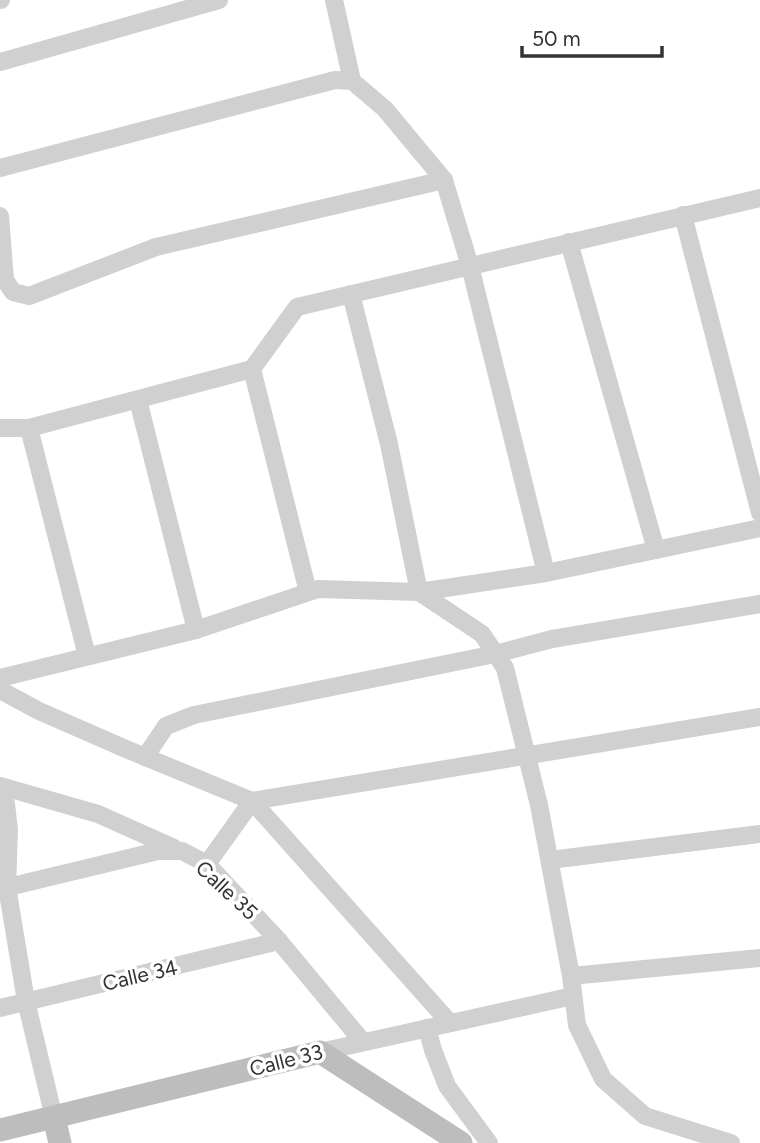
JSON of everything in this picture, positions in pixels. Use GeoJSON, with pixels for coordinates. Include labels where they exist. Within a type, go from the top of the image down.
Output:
{"type":"FeatureCollection","features":[{"type":"Feature","properties":{"kind":"street"},"geometry":{"type":"LineString","coordinates":[[0,62],[219,0]]}},
{"type":"Feature","properties":{"kind":"street"},"geometry":{"type":"LineString","coordinates":[[334,0],[352,81]]}},
{"type":"Feature","properties":{"kind":"street"},"geometry":{"type":"LineString","coordinates":[[0,168],[335,80],[352,81],[386,109],[444,180],[470,266],[546,573]]}},
{"type":"Feature","properties":{"kind":"street"},"geometry":{"type":"LineString","coordinates":[[0,216],[5,280],[13,292],[29,296],[156,247],[444,180]]}},
{"type":"Feature","properties":{"kind":"street"},"geometry":{"type":"LineString","coordinates":[[0,428],[29,428],[252,369],[297,307],[760,198]]}},
{"type":"Feature","properties":{"kind":"street"},"geometry":{"type":"LineString","coordinates":[[683,215],[760,513]]}},
{"type":"Feature","properties":{"kind":"street"},"geometry":{"type":"LineString","coordinates":[[569,242],[656,550]]}},
{"type":"Feature","properties":{"kind":"street"},"geometry":{"type":"LineString","coordinates":[[351,294],[389,444],[419,592],[482,634],[505,668],[550,860],[577,1025],[603,1079],[645,1116],[731,1143]]}},
{"type":"Feature","properties":{"kind":"street"},"geometry":{"type":"LineString","coordinates":[[252,369],[308,592]]}},
{"type":"Feature","properties":{"kind":"street"},"geometry":{"type":"LineString","coordinates":[[138,400],[196,630]]}},
{"type":"Feature","properties":{"kind":"street"},"geometry":{"type":"LineString","coordinates":[[29,428],[87,656]]}},
{"type":"Feature","properties":{"kind":"street"},"geometry":{"type":"LineString","coordinates":[[0,678],[196,630],[317,589],[419,592],[546,573],[760,528]]}},
{"type":"Feature","properties":{"kind":"street"},"geometry":{"type":"LineString","coordinates":[[145,757],[166,726],[194,715],[495,654],[552,639],[760,604]]}},
{"type":"Feature","properties":{"kind":"street"},"geometry":{"type":"LineString","coordinates":[[0,690],[39,711],[252,801],[450,1023]]}},
{"type":"Feature","properties":{"kind":"street"},"geometry":{"type":"LineString","coordinates":[[207,864],[252,801],[760,717]]}},
{"type":"Feature","properties":{"kind":"street"},"geometry":{"type":"LineString","coordinates":[[0,786],[98,814],[182,851]]}},
{"type":"Feature","properties":{"kind":"street"},"geometry":{"type":"LineString","coordinates":[[0,793],[6,804],[9,831],[4,888],[26,1001],[60,1143]]}},
{"type":"Feature","properties":{"kind":"street"},"geometry":{"type":"LineString","coordinates":[[550,860],[760,834]]}},
{"type":"Feature","properties":{"kind":"street","name":"Calle 35"},"geometry":{"type":"LineString","coordinates":[[4,888],[158,851],[182,851],[207,864],[279,941],[363,1042]]}},
{"type":"Feature","properties":{"kind":"street","name":"Calle 34"},"geometry":{"type":"LineString","coordinates":[[0,1008],[279,941]]}},
{"type":"Feature","properties":{"kind":"street"},"geometry":{"type":"LineString","coordinates":[[571,976],[760,958]]}},
{"type":"Feature","properties":{"kind":"street","name":"Calle 33"},"geometry":{"type":"LineString","coordinates":[[0,1130],[320,1052],[573,996]]}},
{"type":"Feature","properties":{"kind":"street"},"geometry":{"type":"LineString","coordinates":[[427,1028],[432,1050],[447,1086],[489,1143]]}},
{"type":"Feature","properties":{"kind":"street"},"geometry":{"type":"LineString","coordinates":[[320,1052],[461,1143]]}}]}
